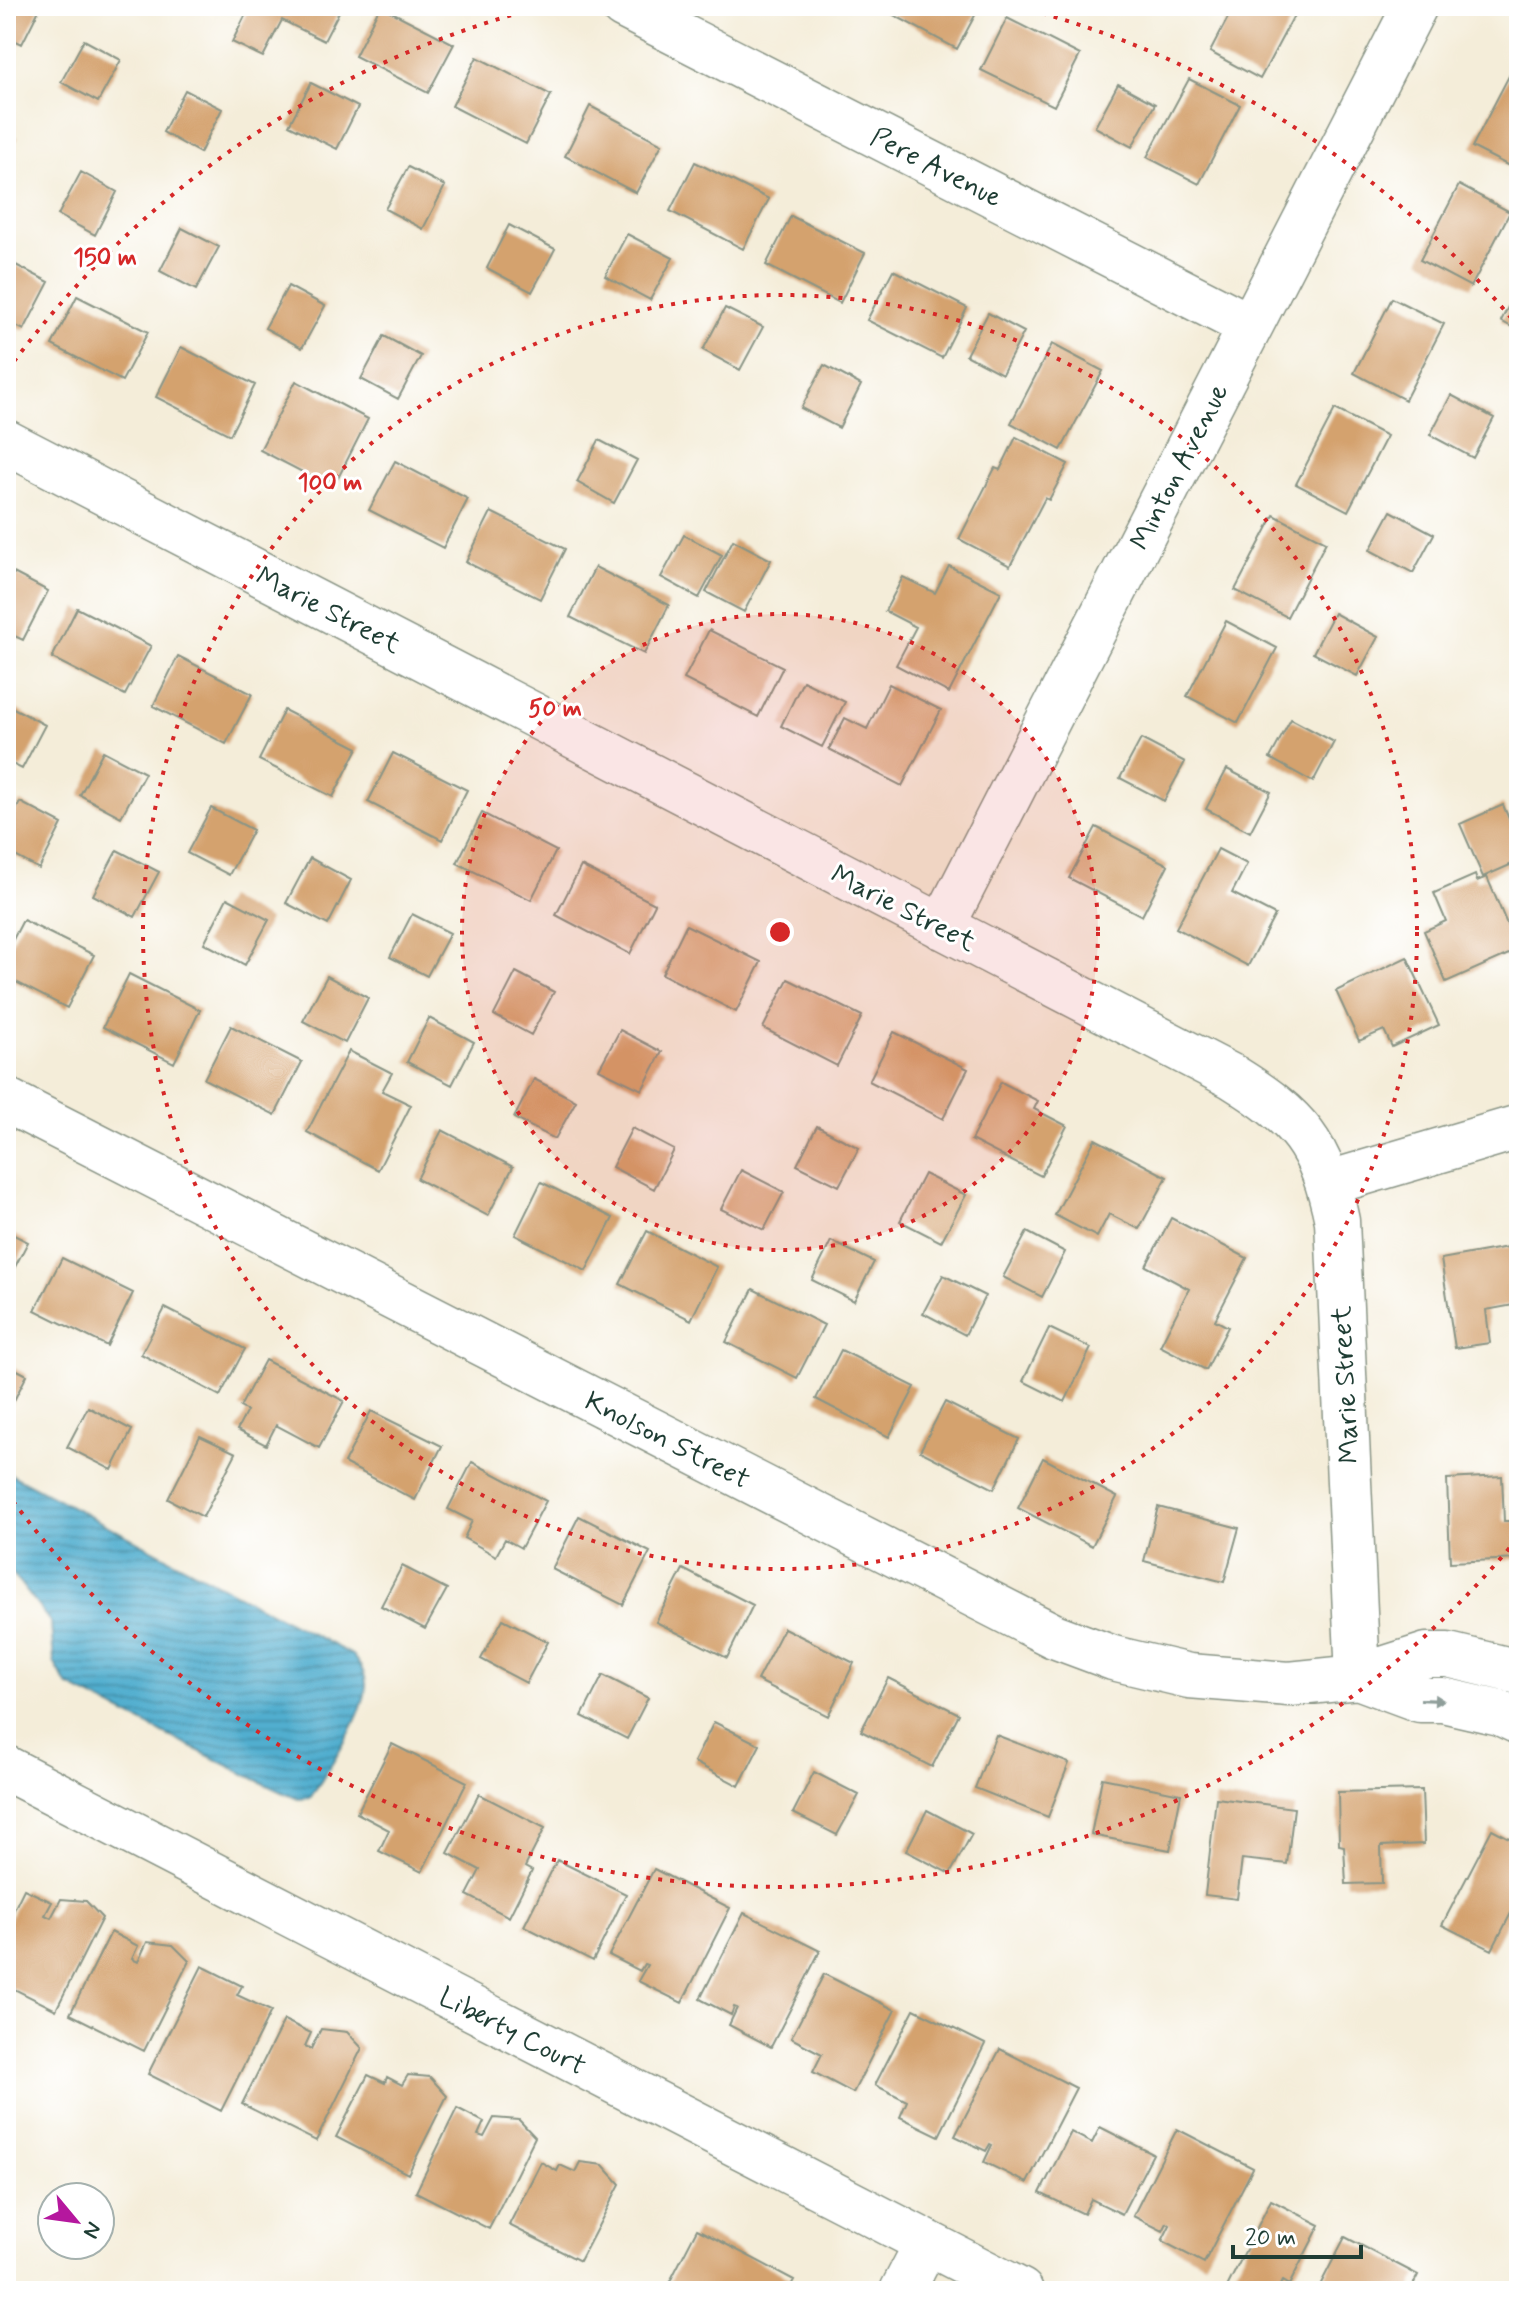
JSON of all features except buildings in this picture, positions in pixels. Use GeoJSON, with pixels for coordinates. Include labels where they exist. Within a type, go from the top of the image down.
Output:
{"type":"FeatureCollection","features":[{"type":"Feature","properties":{"kind":"street","name":"Pere Avenue"},"geometry":{"type":"LineString","coordinates":[[623,6],[1250,326]]}},
{"type":"Feature","properties":{"kind":"street","name":"Minton Avenue"},"geometry":{"type":"LineString","coordinates":[[942,927],[1415,6]]}},
{"type":"Feature","properties":{"kind":"street","name":"Marie Street"},"geometry":{"type":"LineString","coordinates":[[6,442],[1254,1090],[1295,1124],[1314,1148],[1329,1183],[1337,1221],[1358,1677]]}},
{"type":"Feature","properties":{"kind":"street","name":"Knolson Street"},"geometry":{"type":"LineString","coordinates":[[6,1100],[1054,1636],[1113,1658],[1189,1676],[1289,1684],[1358,1677],[1427,1655],[1448,1655],[1519,1672]]}},
{"type":"Feature","properties":{"kind":"street"},"geometry":{"type":"LineString","coordinates":[[1329,1183],[1519,1127]]}},
{"type":"Feature","properties":{"kind":"street","name":"Knolson Street"},"geometry":{"type":"LineString","coordinates":[[1358,1677],[1420,1700],[1443,1700],[1500,1713],[1519,1722]]}},
{"type":"Feature","properties":{"kind":"street","name":"Liberty Court"},"geometry":{"type":"LineString","coordinates":[[6,1768],[1021,2291]]}},
{"type":"Feature","properties":{"kind":"street"},"geometry":{"type":"LineString","coordinates":[[902,2291],[927,2243]]}},
{"type":"Feature","properties":{"kind":"water"},"geometry":{"type":"Polygon","coordinates":[[[6,1472],[352,1655],[364,1675],[365,1695],[345,1742],[310,1798],[298,1799],[273,1788],[67,1685],[54,1662],[51,1623],[6,1565],[6,1472]]]}}]}
